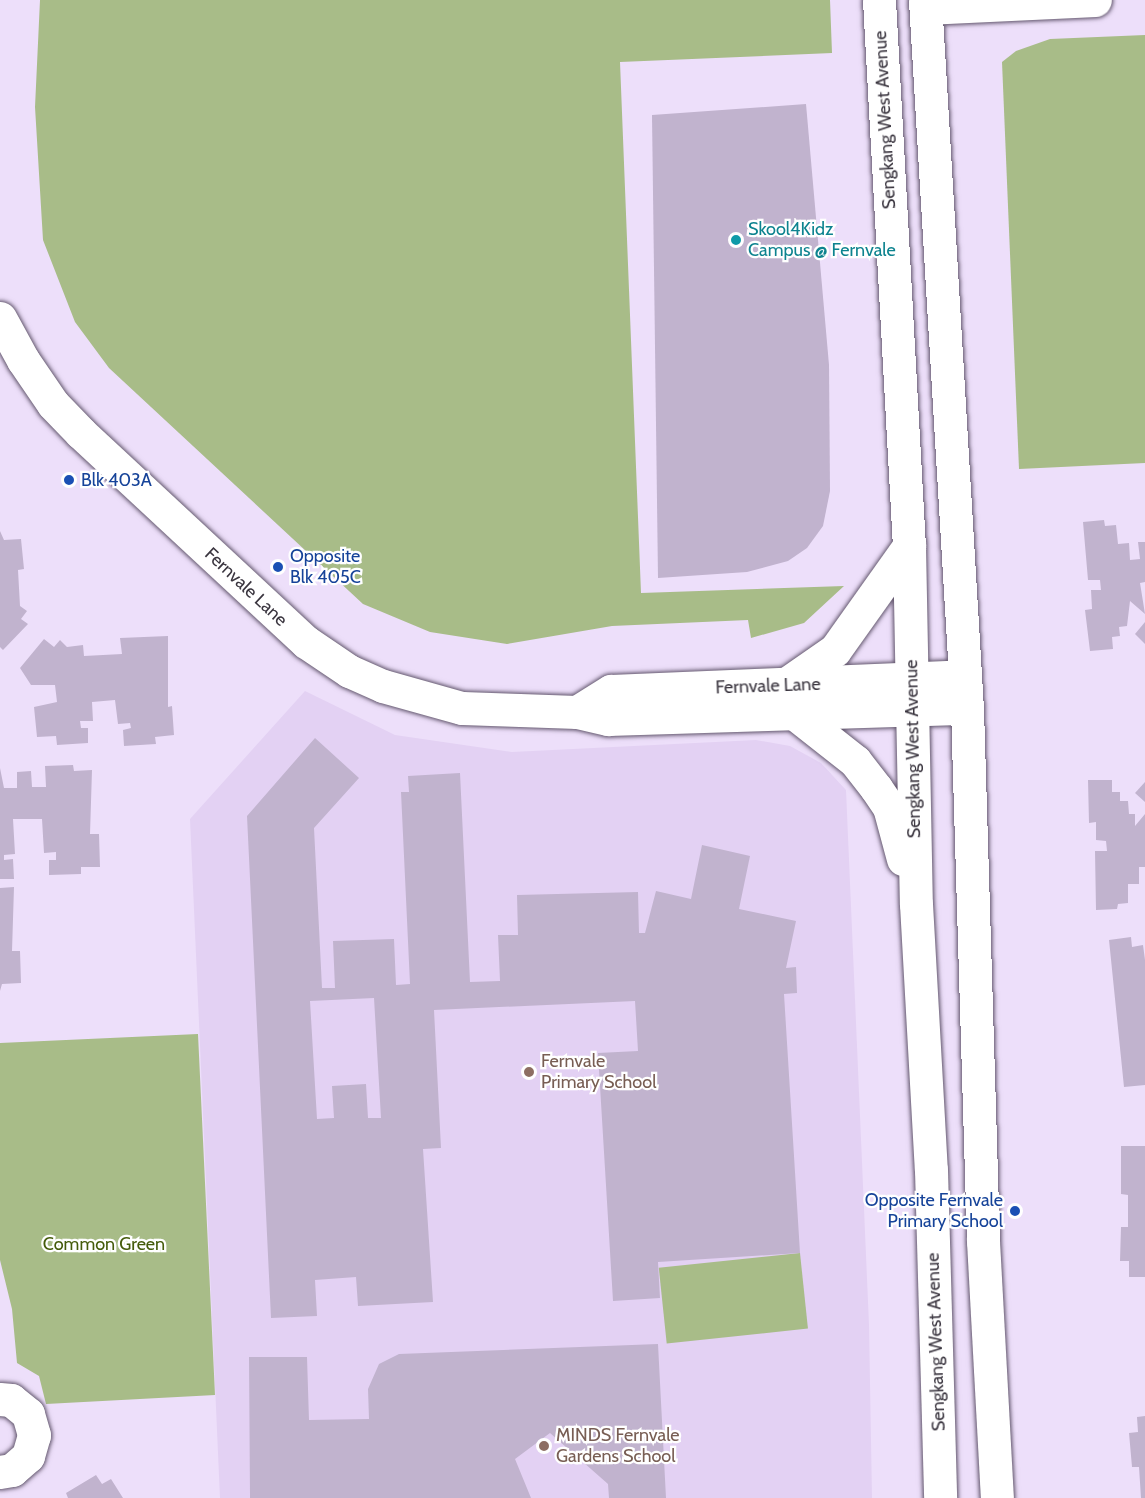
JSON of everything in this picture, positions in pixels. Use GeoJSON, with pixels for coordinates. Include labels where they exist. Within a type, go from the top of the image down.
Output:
{"type":"FeatureCollection","features":[{"type":"Feature","properties":{"kind":"main road","name":"Sengkang West Avenue"},"geometry":{"type":"LineString","coordinates":[[879,0],[909,546],[916,904],[931,1170],[940,1498]]}},
{"type":"Feature","properties":{"kind":"main road"},"geometry":{"type":"LineString","coordinates":[[998,1489],[982,1241],[966,692],[925,4],[1095,0]]}},
{"type":"Feature","properties":{"kind":"main road","name":"Fernvale Lane"},"geometry":{"type":"LineString","coordinates":[[0,318],[29,369],[81,433],[306,642],[349,671],[429,700],[462,708],[515,713],[577,712],[608,719],[788,700],[966,692]]}},
{"type":"Feature","properties":{"kind":"main road"},"geometry":{"type":"LineString","coordinates":[[909,546],[835,650],[788,700],[855,761],[889,807],[916,904]]}},
{"type":"Feature","properties":{"kind":"main road"},"geometry":{"type":"LineString","coordinates":[[0,1399],[12,1400],[28,1414],[34,1435],[28,1456],[12,1470],[0,1472]]}},
{"type":"Feature","properties":{"kind":"shaded area","name":"Fernvale Primary School"},"geometry":{"type":"Polygon","coordinates":[[[305,691],[395,735],[512,752],[756,740],[790,746],[821,763],[846,790],[869,1325],[872,1498],[220,1498],[190,819],[305,691]]]}},
{"type":"Feature","properties":{"kind":"green space"},"geometry":{"type":"Polygon","coordinates":[[[40,0],[830,0],[832,53],[620,62],[641,593],[844,586],[804,623],[751,638],[748,620],[612,626],[507,644],[430,632],[363,604],[109,368],[75,322],[43,240],[35,107],[40,0]]]}},
{"type":"Feature","properties":{"kind":"green space"},"geometry":{"type":"Polygon","coordinates":[[[1145,35],[1145,463],[1019,469],[1002,62],[1016,51],[1050,39],[1145,35]]]}},
{"type":"Feature","properties":{"kind":"green space","name":"Common Green"},"geometry":{"type":"Polygon","coordinates":[[[198,1034],[215,1395],[46,1404],[39,1376],[17,1363],[12,1309],[0,1260],[0,1043],[198,1034]]]}},
{"type":"Feature","properties":{"kind":"green space"},"geometry":{"type":"Polygon","coordinates":[[[800,1253],[808,1329],[667,1343],[659,1268],[800,1253]]]}},
{"type":"Feature","properties":{"kind":"building","name":"Skool4Kidz Campus @ Fernvale"},"geometry":{"type":"Polygon","coordinates":[[[806,104],[829,365],[830,491],[823,526],[807,548],[788,561],[747,572],[658,578],[652,115],[806,104]]]}},
{"type":"Feature","properties":{"kind":"building"},"geometry":{"type":"Polygon","coordinates":[[[1104,520],[1105,526],[1116,525],[1118,544],[1129,543],[1130,560],[1140,559],[1138,542],[1145,542],[1145,582],[1140,583],[1145,614],[1130,601],[1127,626],[1119,627],[1120,636],[1112,637],[1113,649],[1090,651],[1085,610],[1092,609],[1091,590],[1101,590],[1100,580],[1088,580],[1083,522],[1104,520]]]}},
{"type":"Feature","properties":{"kind":"building"},"geometry":{"type":"Polygon","coordinates":[[[0,531],[4,540],[21,539],[24,569],[18,570],[20,606],[27,611],[21,619],[28,624],[3,650],[0,647],[0,531]]]}},
{"type":"Feature","properties":{"kind":"building"},"geometry":{"type":"Polygon","coordinates":[[[1145,622],[1145,644],[1135,634],[1145,622]]]}},
{"type":"Feature","properties":{"kind":"building"},"geometry":{"type":"Polygon","coordinates":[[[168,636],[168,707],[172,706],[174,735],[155,737],[156,744],[124,746],[123,730],[131,728],[130,723],[118,724],[115,700],[92,702],[93,721],[80,721],[81,728],[88,728],[88,743],[57,745],[56,736],[37,737],[34,707],[57,702],[55,685],[31,685],[20,668],[44,639],[54,647],[60,640],[67,647],[83,645],[84,656],[122,654],[120,638],[168,636]]]}},
{"type":"Feature","properties":{"kind":"building","name":"Fernvale Primary School"},"geometry":{"type":"Polygon","coordinates":[[[315,738],[359,778],[314,828],[322,988],[335,988],[333,941],[394,939],[396,985],[410,984],[401,792],[409,792],[408,776],[460,773],[470,982],[500,981],[498,935],[518,935],[517,895],[638,892],[639,933],[645,933],[656,891],[691,899],[702,845],[750,856],[739,909],[796,921],[786,968],[796,967],[797,993],[784,994],[800,1253],[658,1262],[660,1298],[613,1301],[598,1053],[638,1051],[635,1001],[434,1010],[441,1148],[423,1149],[433,1302],[358,1306],[356,1277],[315,1280],[317,1316],[271,1318],[247,816],[315,738]],[[374,998],[310,1001],[317,1119],[334,1118],[332,1086],[366,1084],[368,1118],[381,1118],[374,998]]]}},
{"type":"Feature","properties":{"kind":"building"},"geometry":{"type":"Polygon","coordinates":[[[73,765],[74,771],[92,770],[90,834],[99,834],[100,867],[81,867],[81,874],[49,875],[49,860],[56,860],[56,852],[44,853],[42,819],[13,819],[15,854],[4,855],[4,860],[13,859],[14,879],[0,879],[0,768],[4,788],[17,788],[17,772],[31,771],[32,787],[46,787],[45,766],[73,765]]]}},
{"type":"Feature","properties":{"kind":"building"},"geometry":{"type":"Polygon","coordinates":[[[1088,780],[1112,780],[1112,792],[1120,792],[1120,801],[1128,801],[1129,814],[1135,814],[1135,826],[1145,814],[1145,867],[1139,867],[1139,884],[1128,884],[1128,903],[1118,904],[1117,909],[1096,910],[1095,851],[1107,851],[1106,841],[1096,840],[1096,822],[1089,823],[1088,780]]]}},
{"type":"Feature","properties":{"kind":"building"},"geometry":{"type":"Polygon","coordinates":[[[1145,782],[1145,802],[1135,793],[1145,782]]]}},
{"type":"Feature","properties":{"kind":"building"},"geometry":{"type":"Polygon","coordinates":[[[14,887],[12,951],[20,951],[21,983],[2,984],[0,991],[0,888],[14,887]]]}},
{"type":"Feature","properties":{"kind":"building"},"geometry":{"type":"Polygon","coordinates":[[[1131,937],[1132,947],[1143,945],[1145,960],[1145,1085],[1124,1087],[1109,940],[1131,937]]]}},
{"type":"Feature","properties":{"kind":"building"},"geometry":{"type":"Polygon","coordinates":[[[1121,1146],[1145,1146],[1145,1277],[1129,1277],[1129,1261],[1120,1261],[1121,1227],[1128,1227],[1128,1195],[1121,1194],[1121,1146]]]}},
{"type":"Feature","properties":{"kind":"building"},"geometry":{"type":"Polygon","coordinates":[[[658,1344],[666,1498],[609,1498],[608,1484],[550,1433],[515,1459],[531,1498],[250,1498],[249,1357],[307,1357],[309,1420],[369,1419],[368,1389],[379,1364],[399,1354],[658,1344]]]}},
{"type":"Feature","properties":{"kind":"building"},"geometry":{"type":"Polygon","coordinates":[[[1145,1416],[1145,1498],[1141,1498],[1139,1467],[1132,1467],[1129,1433],[1138,1432],[1137,1417],[1145,1416]]]}},
{"type":"Feature","properties":{"kind":"building"},"geometry":{"type":"Polygon","coordinates":[[[96,1475],[102,1484],[111,1479],[123,1498],[68,1498],[66,1493],[96,1475]]]}},
{"type":"Feature","properties":{"kind":"place","name":"Skool4Kidz Campus @ Fernvale"},"geometry":{"type":"Point","coordinates":[736,240]}},
{"type":"Feature","properties":{"kind":"place","name":"Blk 403A"},"geometry":{"type":"Point","coordinates":[69,480]}},
{"type":"Feature","properties":{"kind":"place","name":"Opposite Blk 405C"},"geometry":{"type":"Point","coordinates":[278,567]}},
{"type":"Feature","properties":{"kind":"place","name":"Fernvale Primary School"},"geometry":{"type":"Point","coordinates":[529,1072]}},
{"type":"Feature","properties":{"kind":"place","name":"Opposite Fernvale Primary School"},"geometry":{"type":"Point","coordinates":[1015,1211]}},
{"type":"Feature","properties":{"kind":"place","name":"MINDS Fernvale Gardens School"},"geometry":{"type":"Point","coordinates":[544,1446]}}]}
